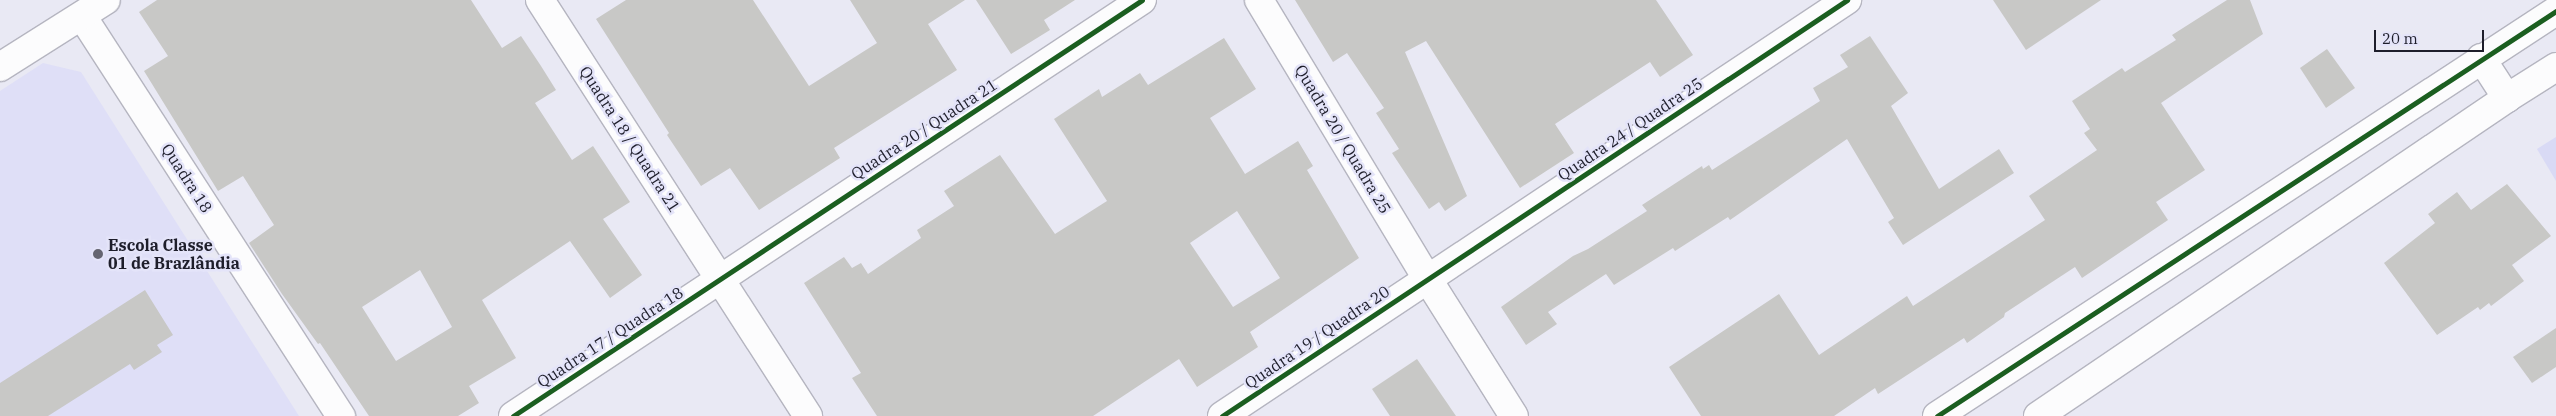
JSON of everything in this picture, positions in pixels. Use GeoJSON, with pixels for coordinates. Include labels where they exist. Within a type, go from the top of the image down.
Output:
{"type":"FeatureCollection","features":[{"type":"Feature","properties":{"kind":"street"},"geometry":{"type":"LineString","coordinates":[[0,67],[106,0]]}},
{"type":"Feature","properties":{"kind":"street","name":"Quadra 18 / Quadra 21"},"geometry":{"type":"LineString","coordinates":[[540,0],[808,416]]}},
{"type":"Feature","properties":{"kind":"street","name":"Quadra 20 / Quadra 21"},"geometry":{"type":"LineString","coordinates":[[720,279],[1142,0]]}},
{"type":"Feature","properties":{"kind":"street","name":"Quadra 20 / Quadra 25"},"geometry":{"type":"LineString","coordinates":[[1259,0],[1427,278],[1514,416]]}},
{"type":"Feature","properties":{"kind":"street","name":"Quadra 24 / Quadra 25"},"geometry":{"type":"LineString","coordinates":[[1427,278],[1847,0]]}},
{"type":"Feature","properties":{"kind":"street"},"geometry":{"type":"LineString","coordinates":[[1937,416],[2556,11]]}},
{"type":"Feature","properties":{"kind":"street","name":"Quadra 18"},"geometry":{"type":"LineString","coordinates":[[82,16],[341,416]]}},
{"type":"Feature","properties":{"kind":"street"},"geometry":{"type":"LineString","coordinates":[[2482,58],[2507,98]]}},
{"type":"Feature","properties":{"kind":"street"},"geometry":{"type":"LineString","coordinates":[[2038,416],[2507,98],[2556,67]]}},
{"type":"Feature","properties":{"kind":"street","name":"Quadra 19 / Quadra 20"},"geometry":{"type":"LineString","coordinates":[[1222,416],[1427,278]]}},
{"type":"Feature","properties":{"kind":"street","name":"Quadra 17 / Quadra 18"},"geometry":{"type":"LineString","coordinates":[[513,416],[720,279]]}},
{"type":"Feature","properties":{"kind":"shaded area","name":"Escola Classe 01 de Brazlândia"},"geometry":{"type":"Polygon","coordinates":[[[43,63],[81,72],[299,416],[0,416],[0,91],[43,63]]]}},
{"type":"Feature","properties":{"kind":"shaded area"},"geometry":{"type":"Polygon","coordinates":[[[2556,137],[2556,181],[2537,149],[2556,137]]]}},
{"type":"Feature","properties":{"kind":"building"},"geometry":{"type":"Polygon","coordinates":[[[157,0],[471,0],[502,48],[521,36],[541,66],[556,90],[535,103],[572,160],[593,146],[630,202],[603,219],[642,275],[610,298],[570,241],[482,300],[516,358],[469,386],[479,403],[458,416],[369,416],[320,343],[318,344],[282,294],[249,243],[274,225],[243,176],[218,191],[144,71],[168,56],[139,12],[157,0]],[[420,270],[362,307],[396,361],[452,327],[420,270]]]}},
{"type":"Feature","properties":{"kind":"building"},"geometry":{"type":"Polygon","coordinates":[[[626,0],[753,0],[809,86],[877,43],[850,0],[965,0],[928,24],[957,70],[834,148],[840,158],[759,210],[730,168],[701,186],[667,135],[669,133],[596,19],[626,0]]]}},
{"type":"Feature","properties":{"kind":"building"},"geometry":{"type":"Polygon","coordinates":[[[976,0],[1075,0],[1044,20],[1050,30],[1011,54],[976,0]]]}},
{"type":"Feature","properties":{"kind":"building"},"geometry":{"type":"Polygon","coordinates":[[[1295,0],[1656,0],[1693,55],[1660,77],[1650,62],[1555,124],[1574,153],[1520,188],[1426,41],[1405,52],[1467,196],[1445,211],[1439,202],[1429,209],[1392,153],[1399,149],[1376,113],[1384,108],[1347,53],[1333,62],[1295,0]]]}},
{"type":"Feature","properties":{"kind":"building"},"geometry":{"type":"Polygon","coordinates":[[[1993,0],[2101,0],[2026,50],[1993,0]]]}},
{"type":"Feature","properties":{"kind":"building"},"geometry":{"type":"Polygon","coordinates":[[[2227,0],[2250,0],[2263,34],[2161,103],[2205,170],[2156,202],[2168,220],[2082,278],[2075,267],[2005,313],[2004,317],[1967,343],[1964,338],[1878,394],[1875,388],[1834,416],[1701,416],[1669,367],[1779,294],[1819,355],[1907,296],[1913,306],[2045,220],[2029,196],[2097,150],[2084,133],[2090,129],[2072,101],[2122,68],[2125,72],[2176,40],[2172,35],[2227,0]]]}},
{"type":"Feature","properties":{"kind":"building"},"geometry":{"type":"Polygon","coordinates":[[[1870,36],[1908,93],[1891,106],[1939,189],[1999,149],[2014,173],[1903,245],[1888,222],[1894,218],[1847,139],[1730,220],[1728,217],[1675,251],[1673,248],[1614,285],[1606,274],[1548,312],[1557,324],[1526,345],[1501,307],[1573,256],[1588,249],[1647,211],[1642,205],[1702,166],[1703,169],[1709,165],[1712,170],[1820,101],[1813,88],[1848,67],[1840,55],[1870,36]]]}},
{"type":"Feature","properties":{"kind":"building"},"geometry":{"type":"Polygon","coordinates":[[[1224,38],[1256,89],[1210,118],[1245,174],[1298,141],[1313,166],[1307,170],[1359,258],[1250,332],[1258,347],[1197,387],[1179,359],[1093,416],[877,416],[852,378],[861,373],[804,283],[844,257],[852,268],[861,263],[868,274],[921,238],[917,230],[954,206],[944,191],[1000,155],[1055,234],[1107,201],[1054,119],[1099,89],[1102,97],[1140,73],[1148,85],[1224,38]],[[1237,211],[1190,243],[1233,307],[1280,278],[1237,211]]]}},
{"type":"Feature","properties":{"kind":"building"},"geometry":{"type":"Polygon","coordinates":[[[2327,49],[2355,88],[2326,108],[2300,68],[2327,49]]]}},
{"type":"Feature","properties":{"kind":"building"},"geometry":{"type":"Polygon","coordinates":[[[2507,184],[2551,236],[2512,265],[2524,281],[2491,306],[2489,303],[2480,310],[2478,307],[2437,335],[2384,263],[2435,223],[2428,214],[2457,192],[2471,210],[2507,184]]]}},
{"type":"Feature","properties":{"kind":"building"},"geometry":{"type":"Polygon","coordinates":[[[145,290],[173,335],[157,345],[162,352],[134,370],[130,364],[48,416],[0,416],[0,383],[145,290]]]}},
{"type":"Feature","properties":{"kind":"building"},"geometry":{"type":"Polygon","coordinates":[[[2556,328],[2556,367],[2532,383],[2513,357],[2556,328]]]}},
{"type":"Feature","properties":{"kind":"building"},"geometry":{"type":"Polygon","coordinates":[[[1417,359],[1456,416],[1390,416],[1372,389],[1417,359]]]}},
{"type":"Feature","properties":{"kind":"cycle path"},"geometry":{"type":"LineString","coordinates":[[513,416],[1142,0]]}},
{"type":"Feature","properties":{"kind":"cycle path"},"geometry":{"type":"LineString","coordinates":[[1222,416],[1847,0]]}},
{"type":"Feature","properties":{"kind":"cycle path"},"geometry":{"type":"LineString","coordinates":[[1937,416],[2556,11]]}},
{"type":"Feature","properties":{"kind":"place","name":"Escola Classe 01 de Brazlândia"},"geometry":{"type":"Point","coordinates":[98,254]}}]}
